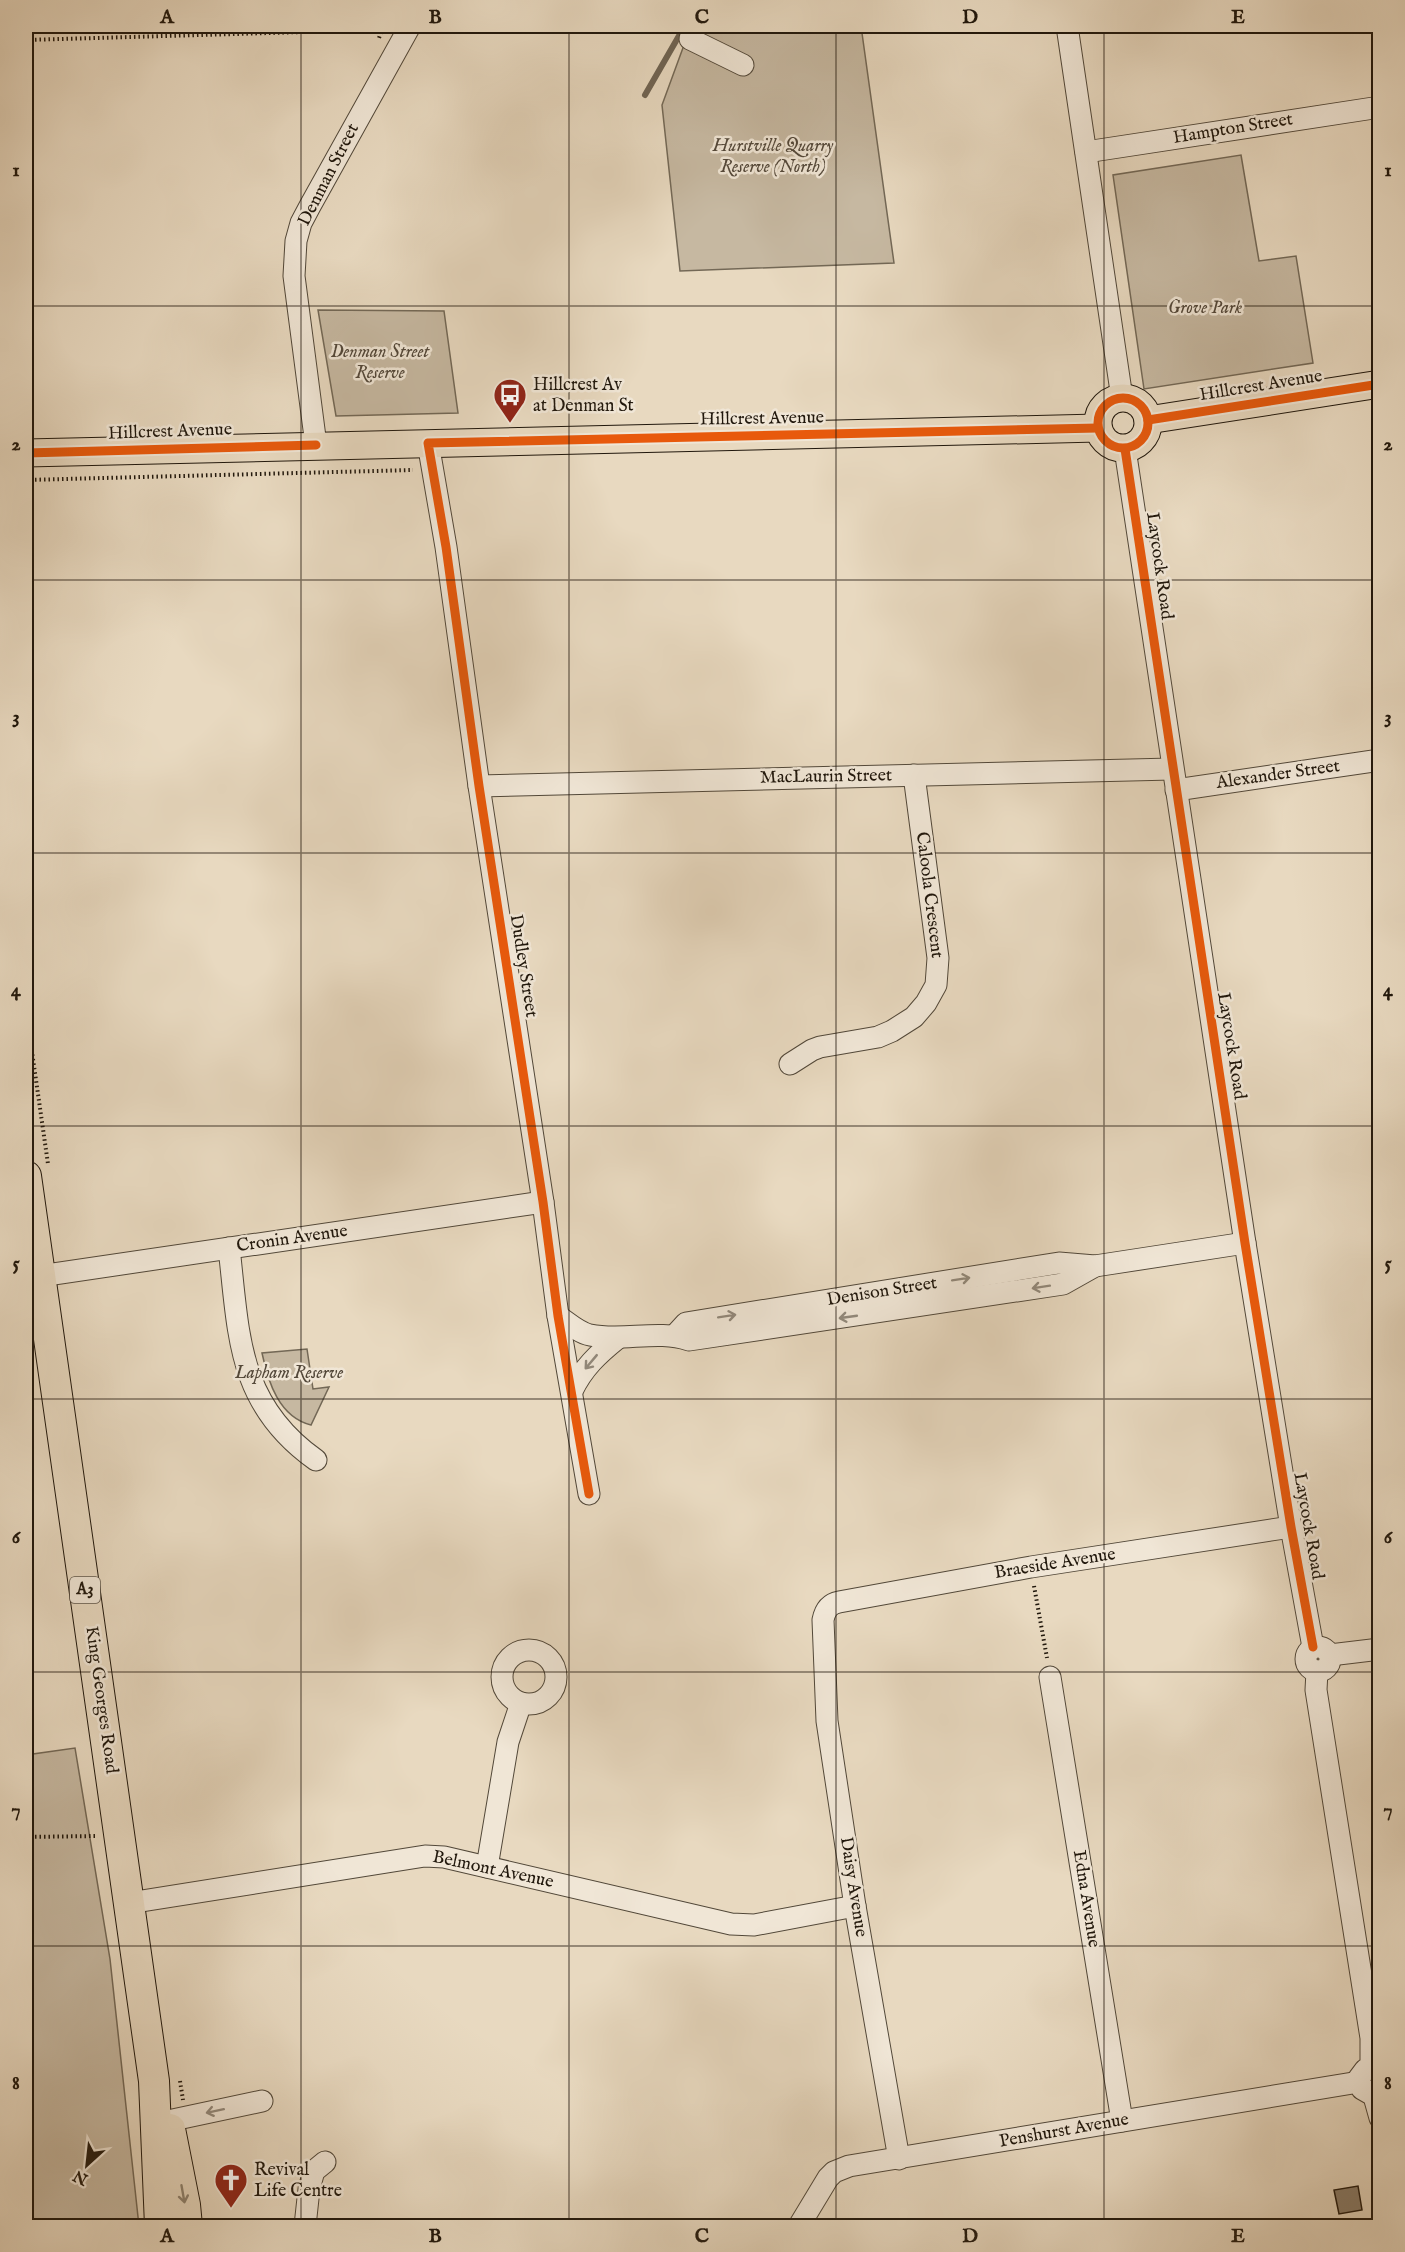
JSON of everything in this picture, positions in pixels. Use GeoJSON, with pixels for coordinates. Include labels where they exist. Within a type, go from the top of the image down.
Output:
{"type":"FeatureCollection","features":[{"type":"Feature","properties":{"kind":"highway","name":"King Georges Road"},"geometry":{"type":"LineString","coordinates":[[38,1175],[40,1276],[154,2081],[160,2226]]}},
{"type":"Feature","properties":{"kind":"highway","name":"King Georges Road"},"geometry":{"type":"LineString","coordinates":[[154,2081],[168,2121],[180,2173],[187,2226]]}},
{"type":"Feature","properties":{"kind":"main road","name":"Hillcrest Avenue"},"geometry":{"type":"LineString","coordinates":[[1148,420],[1380,384]]}},
{"type":"Feature","properties":{"kind":"main road"},"geometry":{"type":"LineString","coordinates":[[1122,398],[1136,402],[1142,407],[1148,420],[1145,436],[1140,442],[1125,449],[1107,444],[1098,428],[1097,421],[1103,407],[1108,402],[1122,398]]}},
{"type":"Feature","properties":{"kind":"main road","name":"Hillcrest Avenue"},"geometry":{"type":"LineString","coordinates":[[26,453],[1098,428]]}},
{"type":"Feature","properties":{"kind":"street","name":"Denman Street"},"geometry":{"type":"LineString","coordinates":[[316,445],[294,276],[296,241],[301,223],[310,206],[410,26]]}},
{"type":"Feature","properties":{"kind":"street"},"geometry":{"type":"LineString","coordinates":[[693,26],[690,39],[742,65]]}},
{"type":"Feature","properties":{"kind":"street"},"geometry":{"type":"LineString","coordinates":[[1067,26],[1122,398]]}},
{"type":"Feature","properties":{"kind":"street","name":"Hampton Street"},"geometry":{"type":"LineString","coordinates":[[1086,152],[1380,107]]}},
{"type":"Feature","properties":{"kind":"street","name":"Dudley Street"},"geometry":{"type":"LineString","coordinates":[[428,443],[446,546],[479,786],[543,1202],[558,1316],[589,1494]]}},
{"type":"Feature","properties":{"kind":"street","name":"Laycock Road"},"geometry":{"type":"LineString","coordinates":[[1125,449],[1245,1242],[1291,1527],[1320,1658],[1316,1690],[1371,2038],[1372,2081],[1380,2118]]}},
{"type":"Feature","properties":{"kind":"street","name":"Alexander Street"},"geometry":{"type":"LineString","coordinates":[[1174,779],[1380,760]]}},
{"type":"Feature","properties":{"kind":"street","name":"MacLaurin Street"},"geometry":{"type":"LineString","coordinates":[[479,786],[914,775],[1174,779]]}},
{"type":"Feature","properties":{"kind":"street","name":"Caloola Crescent"},"geometry":{"type":"LineString","coordinates":[[790,1064],[820,1047],[878,1037],[892,1031],[920,1011],[936,985],[938,958],[914,775]]}},
{"type":"Feature","properties":{"kind":"street","name":"Cronin Avenue"},"geometry":{"type":"LineString","coordinates":[[40,1276],[543,1202]]}},
{"type":"Feature","properties":{"kind":"street","name":"Denison Street"},"geometry":{"type":"LineString","coordinates":[[558,1316],[588,1335],[618,1338],[675,1335],[689,1340],[1063,1284],[1095,1266],[1245,1242]]}},
{"type":"Feature","properties":{"kind":"street"},"geometry":{"type":"LineString","coordinates":[[229,1248],[242,1352],[257,1395],[287,1437],[316,1460]]}},
{"type":"Feature","properties":{"kind":"street"},"geometry":{"type":"LineString","coordinates":[[572,1391],[595,1356],[618,1338]]}},
{"type":"Feature","properties":{"kind":"street","name":"Braeside Avenue"},"geometry":{"type":"LineString","coordinates":[[825,1614],[833,1603],[1031,1567],[1291,1527]]}},
{"type":"Feature","properties":{"kind":"street","name":"Daisy Avenue"},"geometry":{"type":"LineString","coordinates":[[825,1614],[828,1720],[855,1906],[899,2159]]}},
{"type":"Feature","properties":{"kind":"street"},"geometry":{"type":"LineString","coordinates":[[1320,1658],[1380,1649]]}},
{"type":"Feature","properties":{"kind":"street","name":"Edna Avenue"},"geometry":{"type":"LineString","coordinates":[[1050,1677],[1122,2121]]}},
{"type":"Feature","properties":{"kind":"street"},"geometry":{"type":"LineString","coordinates":[[487,1867],[508,1742],[520,1703]]}},
{"type":"Feature","properties":{"kind":"street","name":"Belmont Avenue"},"geometry":{"type":"LineString","coordinates":[[129,1903],[424,1856],[444,1857],[731,1924],[754,1925],[855,1906]]}},
{"type":"Feature","properties":{"kind":"street","name":"Penshurst Avenue"},"geometry":{"type":"LineString","coordinates":[[799,2226],[834,2172],[849,2166],[1372,2081]]}},
{"type":"Feature","properties":{"kind":"street"},"geometry":{"type":"LineString","coordinates":[[168,2121],[262,2101]]}},
{"type":"Feature","properties":{"kind":"street"},"geometry":{"type":"LineString","coordinates":[[305,2226],[309,2189],[314,2171],[325,2162]]}},
{"type":"Feature","properties":{"kind":"path"},"geometry":{"type":"LineString","coordinates":[[26,40],[374,30],[381,32],[378,41]]}},
{"type":"Feature","properties":{"kind":"path"},"geometry":{"type":"LineString","coordinates":[[26,480],[413,470]]}},
{"type":"Feature","properties":{"kind":"path"},"geometry":{"type":"LineString","coordinates":[[26,1010],[38,1175]]}},
{"type":"Feature","properties":{"kind":"path"},"geometry":{"type":"LineString","coordinates":[[1031,1567],[1050,1677]]}},
{"type":"Feature","properties":{"kind":"path"},"geometry":{"type":"LineString","coordinates":[[26,1837],[96,1836]]}},
{"type":"Feature","properties":{"kind":"green space","name":"Hurstville Quarry Reserve (North)"},"geometry":{"type":"Polygon","coordinates":[[[691,26],[861,26],[894,263],[680,271],[662,105],[691,26]]]}},
{"type":"Feature","properties":{"kind":"green space","name":"Grove Park"},"geometry":{"type":"Polygon","coordinates":[[[1241,155],[1259,261],[1296,256],[1313,363],[1144,389],[1113,175],[1241,155]]]}},
{"type":"Feature","properties":{"kind":"green space","name":"Denman Street Reserve"},"geometry":{"type":"Polygon","coordinates":[[[318,310],[444,311],[458,413],[336,416],[318,310]]]}},
{"type":"Feature","properties":{"kind":"green space","name":"Lapham Reserve"},"geometry":{"type":"Polygon","coordinates":[[[307,1349],[313,1389],[329,1387],[311,1425],[300,1421],[283,1406],[272,1386],[262,1353],[307,1349]]]}},
{"type":"Feature","properties":{"kind":"green space"},"geometry":{"type":"Polygon","coordinates":[[[75,1748],[110,1959],[139,2226],[26,2226],[26,1755],[75,1748]]]}},
{"type":"Feature","properties":{"kind":"building"},"geometry":{"type":"Polygon","coordinates":[[[1358,2186],[1362,2210],[1339,2214],[1334,2190],[1358,2186]]]}},
{"type":"Feature","properties":{"kind":"waterway"},"geometry":{"type":"LineString","coordinates":[[645,95],[682,28]]}},
{"type":"Feature","properties":{"kind":"cycle path"},"geometry":{"type":"LineString","coordinates":[[1148,420],[1380,384]]}},
{"type":"Feature","properties":{"kind":"cycle path"},"geometry":{"type":"LineString","coordinates":[[1118,398],[1128,398],[1141,405],[1148,418],[1148,423],[1148,428],[1141,441],[1128,448],[1118,448],[1109,444],[1102,437],[1098,428],[1098,418],[1102,409],[1109,402],[1118,398]]}},
{"type":"Feature","properties":{"kind":"cycle path"},"geometry":{"type":"LineString","coordinates":[[589,1494],[558,1316],[446,547],[428,443],[1098,428]]}},
{"type":"Feature","properties":{"kind":"cycle path"},"geometry":{"type":"LineString","coordinates":[[26,453],[316,445]]}},
{"type":"Feature","properties":{"kind":"cycle path"},"geometry":{"type":"LineString","coordinates":[[1125,449],[1245,1243],[1313,1647]]}},
{"type":"Feature","properties":{"kind":"place","name":"Hillcrest Av at Denman St"},"geometry":{"type":"Point","coordinates":[510,424]}},
{"type":"Feature","properties":{"kind":"place","name":"Revival Life Centre"},"geometry":{"type":"Point","coordinates":[231,2209]}}]}
